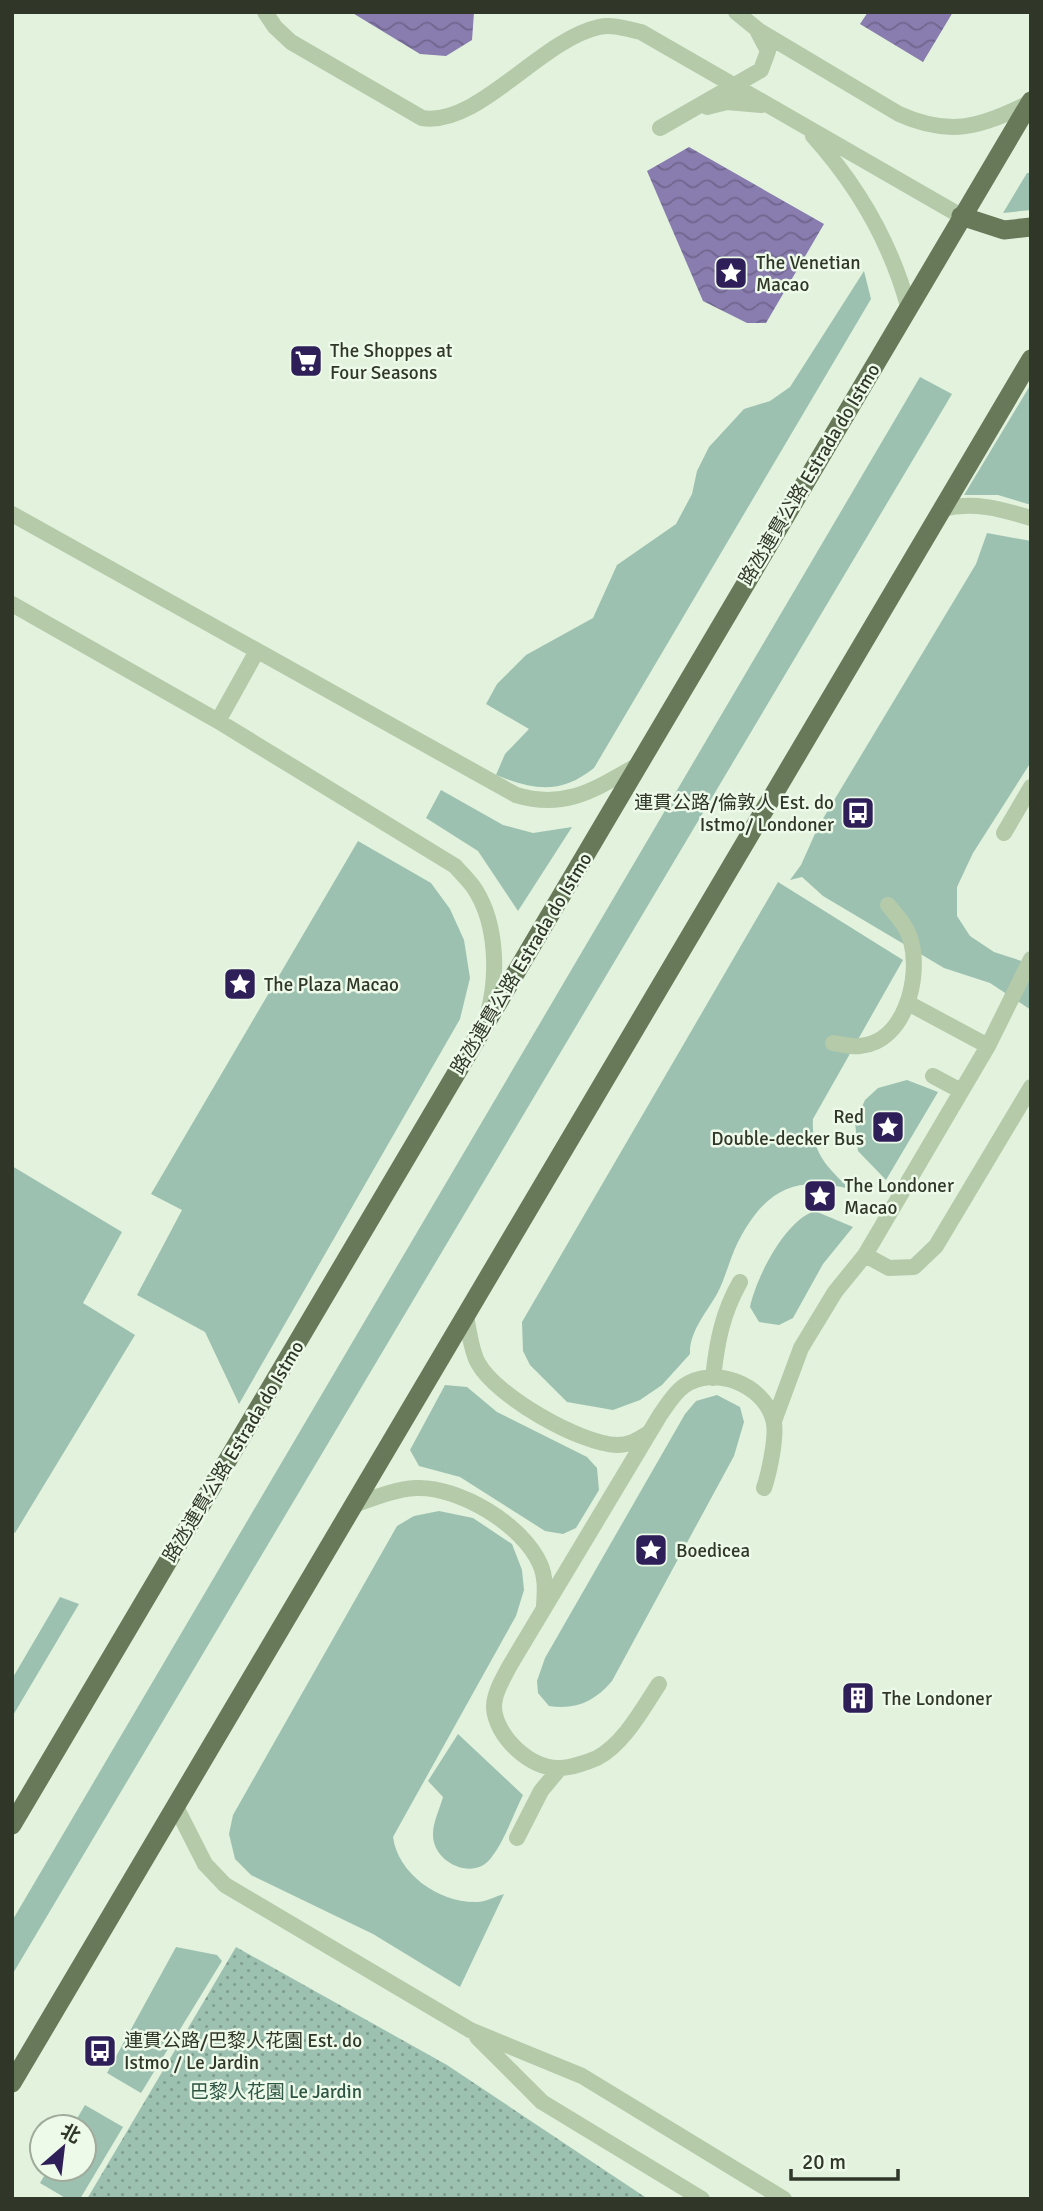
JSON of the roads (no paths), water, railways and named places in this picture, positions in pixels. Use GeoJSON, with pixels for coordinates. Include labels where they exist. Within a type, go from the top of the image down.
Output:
{"type":"FeatureCollection","features":[{"type":"Feature","properties":{"kind":"main road","name":"路氹連貫公路 Estrada do Istmo"},"geometry":{"type":"LineString","coordinates":[[12,1825],[1030,102]]}},
{"type":"Feature","properties":{"kind":"main road"},"geometry":{"type":"LineString","coordinates":[[961,216],[1004,230],[1031,227]]}},
{"type":"Feature","properties":{"kind":"main road"},"geometry":{"type":"LineString","coordinates":[[12,2084],[1031,359]]}},
{"type":"Feature","properties":{"kind":"lane"},"geometry":{"type":"LineString","coordinates":[[265,12],[275,27],[291,42],[422,118],[435,120],[450,117],[569,38],[600,27],[618,26],[641,32],[961,216]]}},
{"type":"Feature","properties":{"kind":"lane"},"geometry":{"type":"LineString","coordinates":[[736,12],[758,30],[899,114],[920,123],[956,128],[988,123],[1030,102]]}},
{"type":"Feature","properties":{"kind":"lane"},"geometry":{"type":"LineString","coordinates":[[660,128],[761,70],[768,51],[758,30]]}},
{"type":"Feature","properties":{"kind":"lane"},"geometry":{"type":"LineString","coordinates":[[684,114],[727,102],[771,107]]}},
{"type":"Feature","properties":{"kind":"lane"},"geometry":{"type":"LineString","coordinates":[[804,126],[855,188],[879,228],[898,269],[908,306]]}},
{"type":"Feature","properties":{"kind":"lane"},"geometry":{"type":"LineString","coordinates":[[942,509],[959,505],[984,505],[1031,518]]}},
{"type":"Feature","properties":{"kind":"lane"},"geometry":{"type":"LineString","coordinates":[[14,516],[516,795],[535,801],[567,800],[638,765]]}},
{"type":"Feature","properties":{"kind":"lane"},"geometry":{"type":"LineString","coordinates":[[12,604],[218,722],[455,866],[476,889],[489,919],[493,948],[493,996],[486,1023]]}},
{"type":"Feature","properties":{"kind":"lane"},"geometry":{"type":"LineString","coordinates":[[218,722],[257,651]]}},
{"type":"Feature","properties":{"kind":"lane"},"geometry":{"type":"LineString","coordinates":[[1004,833],[1031,787]]}},
{"type":"Feature","properties":{"kind":"lane"},"geometry":{"type":"LineString","coordinates":[[833,1042],[861,1046],[885,1037],[908,1003],[913,988],[911,941],[904,923],[888,905]]}},
{"type":"Feature","properties":{"kind":"lane"},"geometry":{"type":"LineString","coordinates":[[764,1488],[769,1473],[774,1421],[801,1348],[835,1292],[866,1255],[988,1046],[1031,959]]}},
{"type":"Feature","properties":{"kind":"lane"},"geometry":{"type":"LineString","coordinates":[[908,1003],[988,1046]]}},
{"type":"Feature","properties":{"kind":"lane"},"geometry":{"type":"LineString","coordinates":[[933,1076],[961,1091]]}},
{"type":"Feature","properties":{"kind":"lane"},"geometry":{"type":"LineString","coordinates":[[866,1255],[889,1268],[914,1267],[936,1246],[1031,1087]]}},
{"type":"Feature","properties":{"kind":"lane"},"geometry":{"type":"LineString","coordinates":[[713,1378],[718,1336],[726,1308],[740,1282]]}},
{"type":"Feature","properties":{"kind":"lane"},"geometry":{"type":"LineString","coordinates":[[466,1316],[478,1364],[520,1402],[571,1432],[614,1445],[634,1443],[650,1432]]}},
{"type":"Feature","properties":{"kind":"lane"},"geometry":{"type":"LineString","coordinates":[[659,1684],[633,1723],[598,1758],[560,1769],[542,1766],[515,1748],[495,1716],[494,1703],[499,1688],[672,1397],[683,1386],[703,1377],[736,1381],[766,1404],[774,1421]]}},
{"type":"Feature","properties":{"kind":"lane"},"geometry":{"type":"LineString","coordinates":[[354,1505],[416,1488],[462,1497],[484,1509],[517,1531],[540,1563],[545,1584],[544,1609]]}},
{"type":"Feature","properties":{"kind":"lane"},"geometry":{"type":"LineString","coordinates":[[517,1838],[541,1791],[560,1769]]}},
{"type":"Feature","properties":{"kind":"lane"},"geometry":{"type":"LineString","coordinates":[[176,1807],[205,1864],[225,1885],[470,2030],[582,2076],[784,2199]]}},
{"type":"Feature","properties":{"kind":"lane"},"geometry":{"type":"LineString","coordinates":[[470,2030],[542,2102],[702,2199]]}},
{"type":"Feature","properties":{"kind":"water"},"geometry":{"type":"Polygon","coordinates":[[[351,12],[474,12],[472,40],[446,56],[420,54],[351,12]]]}},
{"type":"Feature","properties":{"kind":"water"},"geometry":{"type":"Polygon","coordinates":[[[868,12],[953,12],[923,62],[860,24],[868,12]]]}},
{"type":"Feature","properties":{"kind":"water"},"geometry":{"type":"Polygon","coordinates":[[[689,147],[824,224],[766,323],[747,323],[703,301],[647,171],[689,147]]]}},
{"type":"Feature","properties":{"kind":"place","name":"The Venetian Macao"},"geometry":{"type":"Point","coordinates":[731,273]}},
{"type":"Feature","properties":{"kind":"place","name":"The Shoppes at Four Seasons"},"geometry":{"type":"Point","coordinates":[306,361]}},
{"type":"Feature","properties":{"kind":"place","name":"連貫公路/倫敦人 Est. do Istmo/ Londoner"},"geometry":{"type":"Point","coordinates":[858,813]}},
{"type":"Feature","properties":{"kind":"place","name":"The Plaza Macao"},"geometry":{"type":"Point","coordinates":[240,984]}},
{"type":"Feature","properties":{"kind":"place","name":"Red Double-decker Bus"},"geometry":{"type":"Point","coordinates":[888,1127]}},
{"type":"Feature","properties":{"kind":"place","name":"The Londoner Macao"},"geometry":{"type":"Point","coordinates":[820,1196]}},
{"type":"Feature","properties":{"kind":"place","name":"Boedicea"},"geometry":{"type":"Point","coordinates":[651,1550]}},
{"type":"Feature","properties":{"kind":"place","name":"The Londoner"},"geometry":{"type":"Point","coordinates":[858,1698]}},
{"type":"Feature","properties":{"kind":"place","name":"連貫公路/巴黎人花園 Est. do Istmo / Le Jardin"},"geometry":{"type":"Point","coordinates":[100,2051]}},
{"type":"Feature","properties":{"kind":"park label","name":"巴黎人花園 Le Jardin"},"geometry":{"type":"Point","coordinates":[276,2091]}}]}
